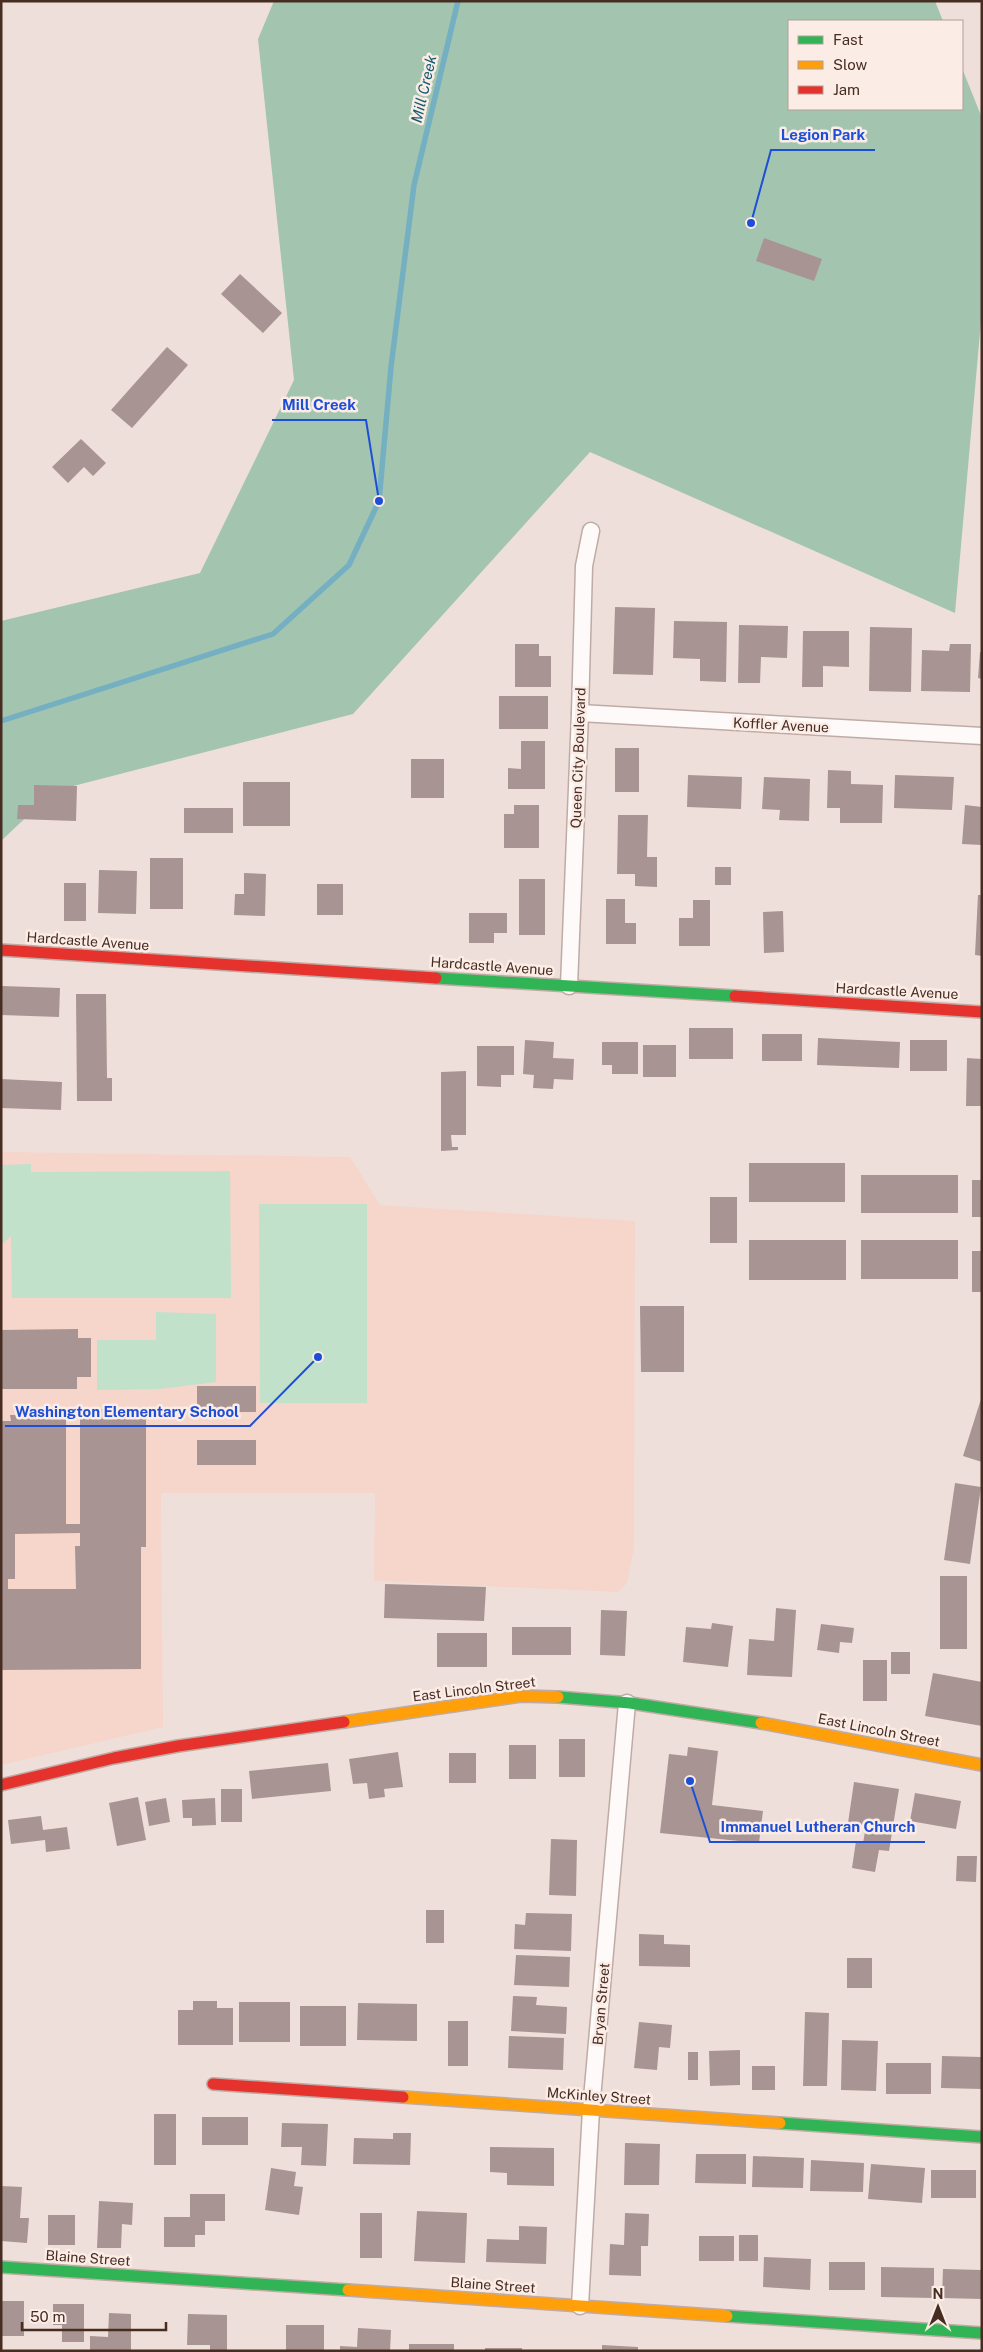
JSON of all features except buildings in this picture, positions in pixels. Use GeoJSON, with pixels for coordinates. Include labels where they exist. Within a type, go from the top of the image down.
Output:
{"type":"FeatureCollection","features":[{"type":"Feature","properties":{"kind":"street","name":"Queen City Boulevard"},"geometry":{"type":"LineString","coordinates":[[569,986],[584,566],[591,531]]}},
{"type":"Feature","properties":{"kind":"street","name":"Koffler Avenue"},"geometry":{"type":"LineString","coordinates":[[580,713],[982,736]]}},
{"type":"Feature","properties":{"kind":"street","name":"Hardcastle Avenue"},"geometry":{"type":"LineString","coordinates":[[1,950],[982,1012]]}},
{"type":"Feature","properties":{"kind":"street","name":"East Lincoln Street"},"geometry":{"type":"LineString","coordinates":[[1,1785],[114,1758],[178,1746],[504,1698],[560,1696],[627,1703],[766,1724],[982,1765]]}},
{"type":"Feature","properties":{"kind":"street","name":"Bryan Street"},"geometry":{"type":"LineString","coordinates":[[580,2306],[592,2110],[627,1703]]}},
{"type":"Feature","properties":{"kind":"street","name":"McKinley Street"},"geometry":{"type":"LineString","coordinates":[[213,2084],[982,2138]]}},
{"type":"Feature","properties":{"kind":"street","name":"Blaine Street"},"geometry":{"type":"LineString","coordinates":[[1,2267],[982,2333]]}},
{"type":"Feature","properties":{"kind":"shaded area"},"geometry":{"type":"Polygon","coordinates":[[[1,1152],[350,1157],[380,1205],[635,1221],[634,1547],[627,1583],[618,1592],[374,1581],[375,1493],[161,1493],[163,1727],[1,1765],[1,1152]]]}},
{"type":"Feature","properties":{"kind":"green space"},"geometry":{"type":"Polygon","coordinates":[[[274,1],[935,1],[943,20],[788,20],[788,110],[963,110],[963,70],[982,118],[982,310],[955,613],[590,452],[353,714],[54,791],[1,841],[1,621],[200,573],[294,380],[258,39],[274,1]]]}},
{"type":"Feature","properties":{"kind":"green space"},"geometry":{"type":"Polygon","coordinates":[[[31,1164],[31,1172],[230,1171],[231,1298],[12,1298],[11,1236],[1,1245],[1,1165],[31,1164]]]}},
{"type":"Feature","properties":{"kind":"green space"},"geometry":{"type":"Polygon","coordinates":[[[259,1204],[367,1204],[367,1403],[260,1403],[259,1204]]]}},
{"type":"Feature","properties":{"kind":"green space"},"geometry":{"type":"Polygon","coordinates":[[[156,1312],[216,1314],[216,1382],[159,1389],[97,1390],[97,1340],[156,1340],[156,1312]]]}},
{"type":"Feature","properties":{"kind":"waterway","name":"Mill Creek"},"geometry":{"type":"LineString","coordinates":[[1,721],[273,634],[349,565],[379,501],[391,367],[414,185],[458,1]]}},
{"type":"Feature","properties":{"kind":"traffic: fast"},"geometry":{"type":"LineString","coordinates":[[436,978],[735,996]]}},
{"type":"Feature","properties":{"kind":"traffic: fast"},"geometry":{"type":"LineString","coordinates":[[558,1697],[630,1703],[761,1723]]}},
{"type":"Feature","properties":{"kind":"traffic: fast"},"geometry":{"type":"LineString","coordinates":[[780,2123],[982,2137]]}},
{"type":"Feature","properties":{"kind":"traffic: fast"},"geometry":{"type":"LineString","coordinates":[[1,2267],[348,2290]]}},
{"type":"Feature","properties":{"kind":"traffic: fast"},"geometry":{"type":"LineString","coordinates":[[727,2316],[982,2333]]}},
{"type":"Feature","properties":{"kind":"traffic: slow"},"geometry":{"type":"LineString","coordinates":[[344,1722],[521,1696],[558,1697]]}},
{"type":"Feature","properties":{"kind":"traffic: slow"},"geometry":{"type":"LineString","coordinates":[[761,1723],[982,1765]]}},
{"type":"Feature","properties":{"kind":"traffic: slow"},"geometry":{"type":"LineString","coordinates":[[403,2097],[780,2123]]}},
{"type":"Feature","properties":{"kind":"traffic: slow"},"geometry":{"type":"LineString","coordinates":[[348,2290],[727,2316]]}},
{"type":"Feature","properties":{"kind":"traffic: jam"},"geometry":{"type":"LineString","coordinates":[[1,950],[436,978]]}},
{"type":"Feature","properties":{"kind":"traffic: jam"},"geometry":{"type":"LineString","coordinates":[[735,996],[982,1012]]}},
{"type":"Feature","properties":{"kind":"traffic: jam"},"geometry":{"type":"LineString","coordinates":[[1,1785],[114,1758],[178,1746],[344,1722]]}},
{"type":"Feature","properties":{"kind":"traffic: jam"},"geometry":{"type":"LineString","coordinates":[[213,2084],[403,2097]]}},
{"type":"Feature","properties":{"kind":"place","name":"Legion Park"},"geometry":{"type":"Point","coordinates":[751,223]}},
{"type":"Feature","properties":{"kind":"place","name":"Mill Creek"},"geometry":{"type":"Point","coordinates":[379,501]}},
{"type":"Feature","properties":{"kind":"place","name":"Washington Elementary School"},"geometry":{"type":"Point","coordinates":[318,1357]}},
{"type":"Feature","properties":{"kind":"place","name":"Immanuel Lutheran Church"},"geometry":{"type":"Point","coordinates":[690,1781]}}]}
